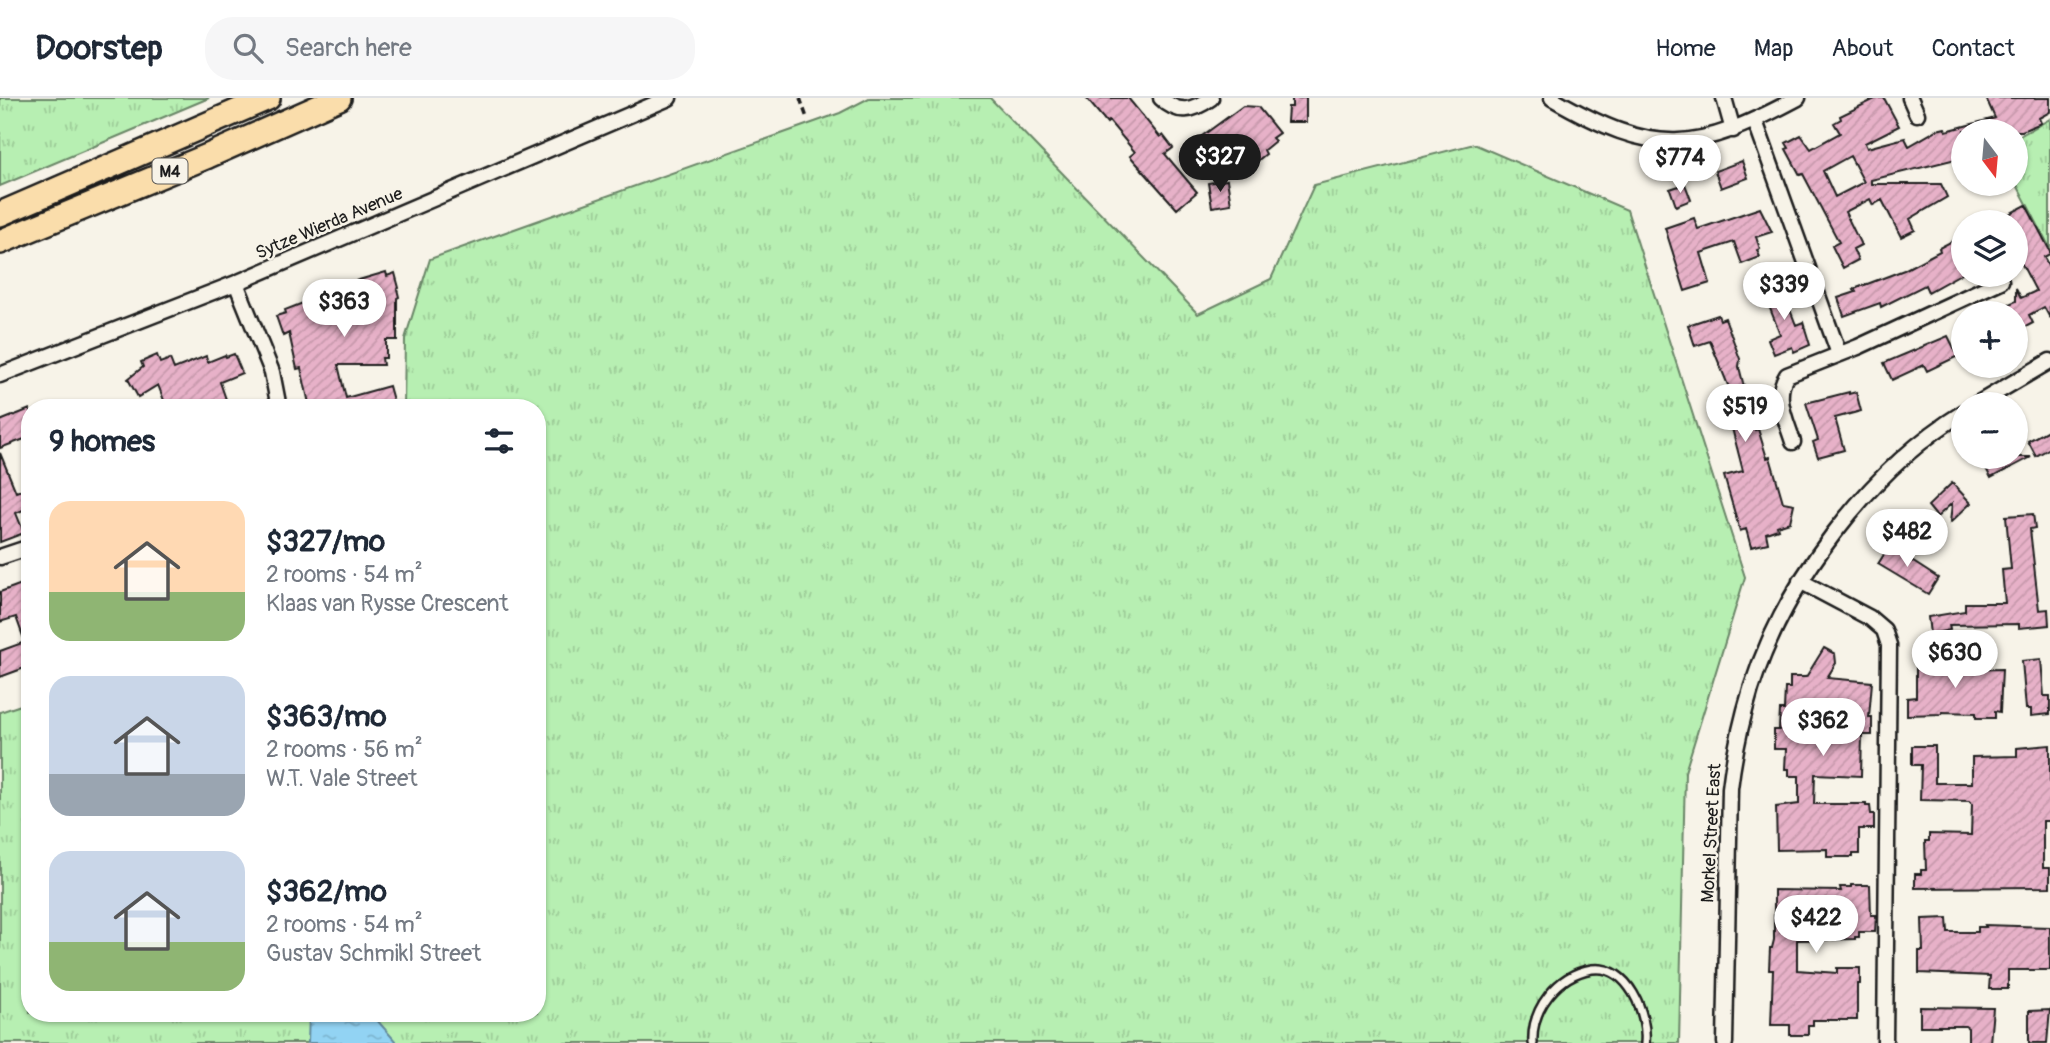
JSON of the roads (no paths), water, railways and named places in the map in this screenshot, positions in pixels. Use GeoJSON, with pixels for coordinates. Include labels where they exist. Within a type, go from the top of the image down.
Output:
{"type":"FeatureCollection","features":[{"type":"Feature","properties":{"kind":"main road","name":"M4"},"geometry":{"type":"LineString","coordinates":[[0,214],[268,98]]}},
{"type":"Feature","properties":{"kind":"main road","name":"M4"},"geometry":{"type":"LineString","coordinates":[[0,242],[208,156],[339,98]]}},
{"type":"Feature","properties":{"kind":"street","name":"Sytze Wierda Avenue"},"geometry":{"type":"LineString","coordinates":[[0,375],[236,282],[669,98]]}},
{"type":"Feature","properties":{"kind":"street"},"geometry":{"type":"LineString","coordinates":[[1161,98],[1170,107],[1182,111],[1194,109],[1211,98]]}},
{"type":"Feature","properties":{"kind":"street"},"geometry":{"type":"LineString","coordinates":[[1552,98],[1617,129],[1656,141],[1694,141],[1733,130],[1798,98]]}},
{"type":"Feature","properties":{"kind":"street"},"geometry":{"type":"LineString","coordinates":[[1724,98],[1733,130]]}},
{"type":"Feature","properties":{"kind":"street"},"geometry":{"type":"LineString","coordinates":[[1910,98],[1917,114]]}},
{"type":"Feature","properties":{"kind":"street"},"geometry":{"type":"LineString","coordinates":[[1755,121],[1839,355]]}},
{"type":"Feature","properties":{"kind":"street"},"geometry":{"type":"LineString","coordinates":[[236,282],[272,372],[277,399]]}},
{"type":"Feature","properties":{"kind":"street"},"geometry":{"type":"LineString","coordinates":[[1793,442],[1780,402],[1782,382],[1787,375],[1839,355],[1988,287]]}},
{"type":"Feature","properties":{"kind":"street"},"geometry":{"type":"LineString","coordinates":[[1997,392],[2050,361]]}},
{"type":"Feature","properties":{"kind":"street","name":"Morkel Street East"},"geometry":{"type":"LineString","coordinates":[[1725,1043],[1730,788],[1735,748],[1763,656],[1800,581],[1851,510],[1903,458],[1951,422]]}},
{"type":"Feature","properties":{"kind":"street"},"geometry":{"type":"LineString","coordinates":[[0,557],[21,550]]}},
{"type":"Feature","properties":{"kind":"street"},"geometry":{"type":"LineString","coordinates":[[1800,581],[1870,618],[1884,630],[1889,645],[1885,1043]]}},
{"type":"Feature","properties":{"kind":"lane"},"geometry":{"type":"LineString","coordinates":[[1533,1043],[1534,1024],[1547,997],[1567,980],[1593,969],[1609,971],[1624,982],[1634,995],[1644,1015],[1647,1032],[1645,1043]]}},
{"type":"Feature","properties":{"kind":"water"},"geometry":{"type":"Polygon","coordinates":[[[309,1022],[379,1022],[397,1043],[308,1043],[309,1022]]]}}]}
